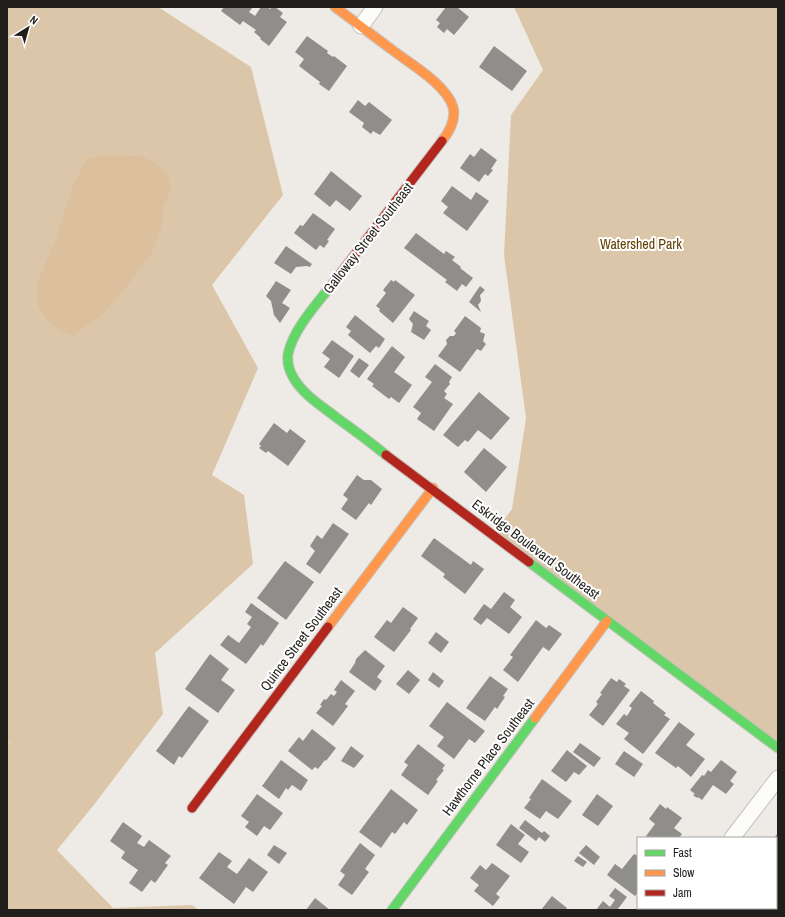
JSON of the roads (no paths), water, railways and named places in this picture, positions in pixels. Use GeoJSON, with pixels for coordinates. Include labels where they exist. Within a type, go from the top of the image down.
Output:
{"type":"FeatureCollection","features":[{"type":"Feature","properties":{"kind":"street"},"geometry":{"type":"LineString","coordinates":[[335,7],[361,26],[375,7]]}},
{"type":"Feature","properties":{"kind":"street","name":"Galloway Street Southeast"},"geometry":{"type":"LineString","coordinates":[[287,364],[287,353],[294,337],[305,319],[449,132],[454,114],[450,102],[442,90],[429,78],[361,26]]}},
{"type":"Feature","properties":{"kind":"street","name":"Eskridge Boulevard Southeast"},"geometry":{"type":"LineString","coordinates":[[287,364],[292,377],[300,388],[312,399],[433,488],[607,621],[778,748]]}},
{"type":"Feature","properties":{"kind":"street","name":"Quince Street Southeast"},"geometry":{"type":"LineString","coordinates":[[192,808],[433,488]]}},
{"type":"Feature","properties":{"kind":"street","name":"Hawthorne Place Southeast"},"geometry":{"type":"LineString","coordinates":[[392,910],[607,621]]}},
{"type":"Feature","properties":{"kind":"street"},"geometry":{"type":"LineString","coordinates":[[733,837],[778,778]]}},
{"type":"Feature","properties":{"kind":"park label","name":"Watershed Park"},"geometry":{"type":"Point","coordinates":[641,244]}}]}
